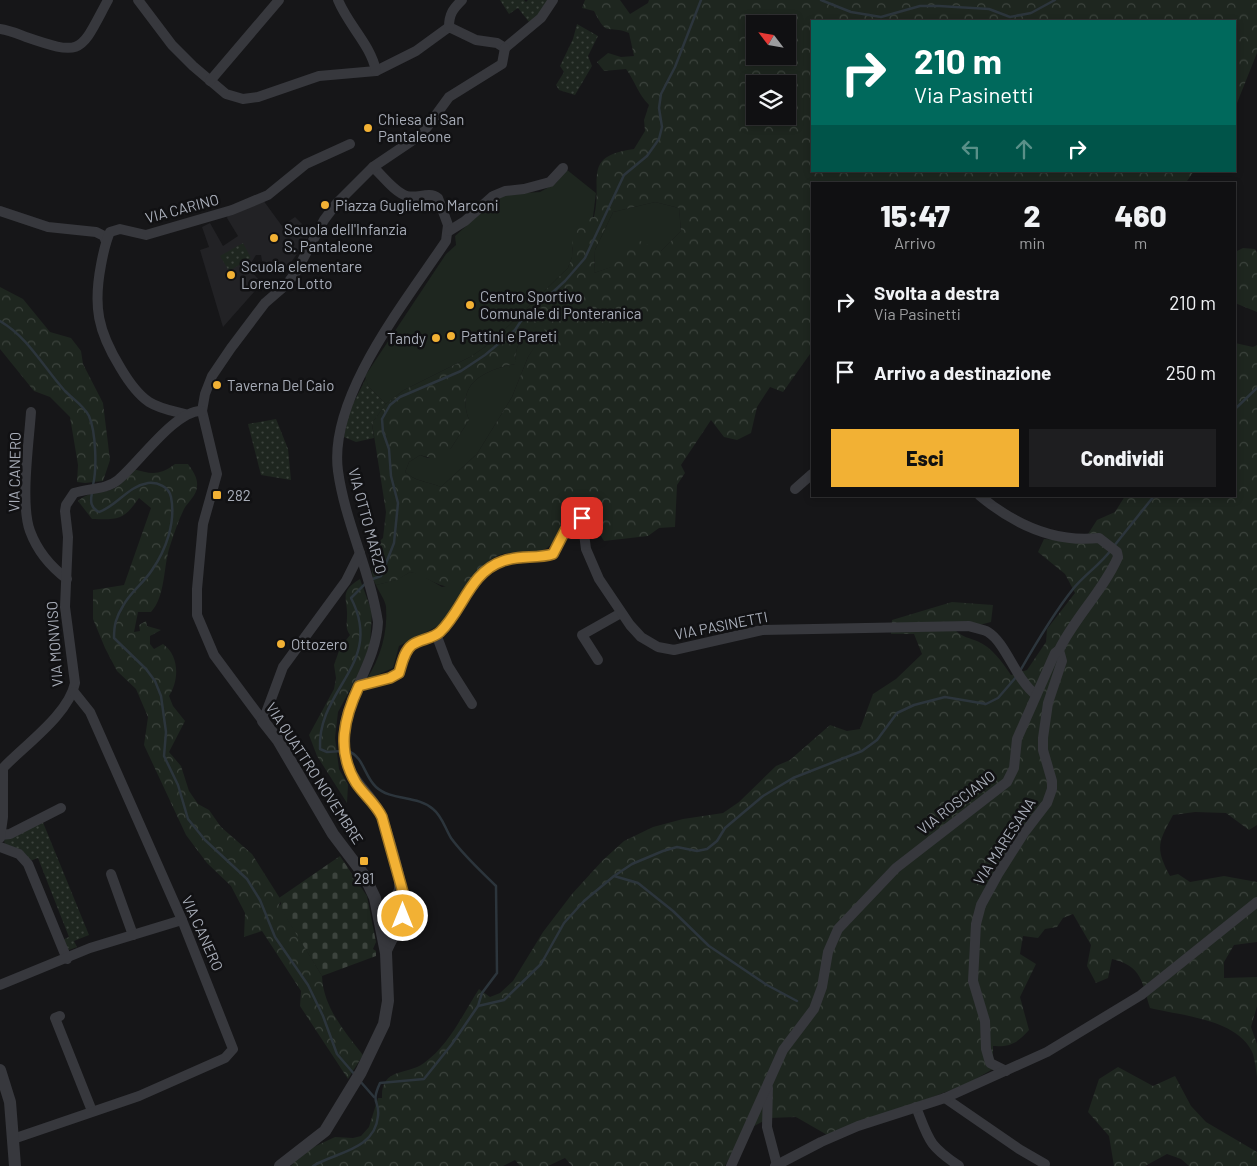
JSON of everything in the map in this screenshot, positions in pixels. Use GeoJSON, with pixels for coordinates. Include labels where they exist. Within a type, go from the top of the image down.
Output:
{"type":"FeatureCollection","features":[{"type":"Feature","properties":{"kind":"street"},"geometry":{"type":"LineString","coordinates":[[0,29],[58,48],[78,47],[86,40],[108,0]]}},
{"type":"Feature","properties":{"kind":"street"},"geometry":{"type":"LineString","coordinates":[[138,0],[172,45],[210,81],[226,94],[243,99],[258,97],[319,76],[376,71],[416,51],[449,27]]}},
{"type":"Feature","properties":{"kind":"street"},"geometry":{"type":"LineString","coordinates":[[210,81],[279,0]]}},
{"type":"Feature","properties":{"kind":"street"},"geometry":{"type":"LineString","coordinates":[[338,0],[344,15],[373,58],[376,71]]}},
{"type":"Feature","properties":{"kind":"street"},"geometry":{"type":"LineString","coordinates":[[449,27],[449,18],[452,10],[462,0]]}},
{"type":"Feature","properties":{"kind":"street"},"geometry":{"type":"LineString","coordinates":[[449,27],[476,40],[497,43],[505,48],[541,18],[553,0]]}},
{"type":"Feature","properties":{"kind":"street","name":"VIA QUATTRO NOVEMBRE"},"geometry":{"type":"LineString","coordinates":[[280,1166],[325,1131],[361,1072],[384,1024],[388,1001],[386,954],[375,898],[364,875],[333,834],[278,740],[214,655],[197,615],[197,589],[203,524],[217,474],[202,411],[205,394],[212,376],[265,304],[287,284],[324,220],[336,204],[373,167],[422,134],[449,97],[502,64],[505,48]]}},
{"type":"Feature","properties":{"kind":"street","name":"VIA CARINO"},"geometry":{"type":"LineString","coordinates":[[106,242],[110,232],[114,229],[146,235],[232,210],[268,195],[306,164],[350,144]]}},
{"type":"Feature","properties":{"kind":"street"},"geometry":{"type":"LineString","coordinates":[[373,167],[401,194],[410,197],[428,194],[438,198],[449,231],[465,221],[493,196],[505,191],[550,182],[563,168]]}},
{"type":"Feature","properties":{"kind":"street"},"geometry":{"type":"LineString","coordinates":[[0,210],[48,226],[96,232],[104,236],[106,242],[96,306],[100,329],[110,351],[126,377],[148,401],[181,417],[202,411]]}},
{"type":"Feature","properties":{"kind":"street","name":"VIA OTTO MARZO"},"geometry":{"type":"LineString","coordinates":[[386,954],[400,924],[404,906],[400,879],[382,817],[354,778],[345,756],[343,739],[348,709],[373,655],[378,639],[378,622],[338,469],[337,450],[343,414],[363,368],[446,241],[449,231]]}},
{"type":"Feature","properties":{"kind":"street","name":"VIA CANERO"},"geometry":{"type":"LineString","coordinates":[[31,412],[27,492],[29,529],[48,562],[67,579]]}},
{"type":"Feature","properties":{"kind":"street","name":"VIA MONVISO"},"geometry":{"type":"LineString","coordinates":[[0,837],[3,768],[61,712],[74,692],[75,683],[65,607],[67,579],[66,504],[74,493],[101,488],[117,481],[181,417]]}},
{"type":"Feature","properties":{"kind":"street"},"geometry":{"type":"LineString","coordinates":[[795,489],[811,475]]}},
{"type":"Feature","properties":{"kind":"street","name":"VIA ROSCIANO"},"geometry":{"type":"LineString","coordinates":[[731,1166],[783,1050],[814,1009],[822,988],[828,952],[838,929],[896,868],[1007,782],[1014,768],[1017,739],[1055,653],[1059,650],[1077,620],[1113,570],[1118,557],[1116,552],[1099,538],[1077,540],[1043,533],[1012,519],[981,497]]}},
{"type":"Feature","properties":{"kind":"street","name":"VIA PASINETTI"},"geometry":{"type":"LineString","coordinates":[[359,686],[390,678],[399,673],[406,653],[412,645],[436,634],[481,575],[504,560],[542,558],[553,554],[571,519],[576,516],[582,518],[590,561],[621,613],[641,637],[658,647],[674,650],[762,630],[969,626],[988,632],[998,642],[1018,676],[1036,695]]}},
{"type":"Feature","properties":{"kind":"street"},"geometry":{"type":"LineString","coordinates":[[263,721],[283,667],[346,581],[360,553]]}},
{"type":"Feature","properties":{"kind":"street"},"geometry":{"type":"LineString","coordinates":[[346,581],[356,574],[366,573]]}},
{"type":"Feature","properties":{"kind":"street"},"geometry":{"type":"LineString","coordinates":[[598,660],[582,635],[621,613]]}},
{"type":"Feature","properties":{"kind":"street"},"geometry":{"type":"LineString","coordinates":[[436,634],[448,666],[472,704]]}},
{"type":"Feature","properties":{"kind":"street","name":"VIA MARESANA"},"geometry":{"type":"LineString","coordinates":[[1006,1071],[990,1063],[986,1049],[985,1021],[973,981],[976,924],[981,905],[998,874],[1024,833],[1047,803],[1052,789],[1052,780],[1043,750],[1043,738],[1048,703],[1062,661],[1059,650]]}},
{"type":"Feature","properties":{"kind":"street","name":"VIA CANERO"},"geometry":{"type":"LineString","coordinates":[[13,1139],[139,1096],[225,1058],[233,1050],[182,920],[90,712],[74,692]]}},
{"type":"Feature","properties":{"kind":"street"},"geometry":{"type":"LineString","coordinates":[[0,837],[10,834],[61,808]]}},
{"type":"Feature","properties":{"kind":"street"},"geometry":{"type":"LineString","coordinates":[[0,847],[19,854],[28,864],[66,959]]}},
{"type":"Feature","properties":{"kind":"street"},"geometry":{"type":"LineString","coordinates":[[111,874],[133,935]]}},
{"type":"Feature","properties":{"kind":"street"},"geometry":{"type":"LineString","coordinates":[[381,926],[395,898],[400,879]]}},
{"type":"Feature","properties":{"kind":"street"},"geometry":{"type":"LineString","coordinates":[[375,898],[387,900],[395,898]]}},
{"type":"Feature","properties":{"kind":"street"},"geometry":{"type":"LineString","coordinates":[[768,1082],[767,1127],[776,1166],[858,1126],[945,1098],[1047,1052],[1140,995],[1257,902]]}},
{"type":"Feature","properties":{"kind":"street"},"geometry":{"type":"LineString","coordinates":[[0,985],[90,948],[182,920]]}},
{"type":"Feature","properties":{"kind":"street"},"geometry":{"type":"LineString","coordinates":[[381,926],[400,924]]}},
{"type":"Feature","properties":{"kind":"street"},"geometry":{"type":"LineString","coordinates":[[60,1016],[55,1018],[92,1111]]}},
{"type":"Feature","properties":{"kind":"street"},"geometry":{"type":"LineString","coordinates":[[1,1074],[10,1102],[15,1166]]}},
{"type":"Feature","properties":{"kind":"street"},"geometry":{"type":"LineString","coordinates":[[945,1098],[1019,1149],[1045,1164]]}},
{"type":"Feature","properties":{"kind":"street"},"geometry":{"type":"LineString","coordinates":[[916,1107],[931,1144],[937,1151],[959,1166]]}},
{"type":"Feature","properties":{"kind":"shaded area"},"geometry":{"type":"Polygon","coordinates":[[[263,200],[282,226],[295,217],[311,233],[284,273],[262,261],[261,255],[256,255],[248,268],[262,283],[223,327],[200,250],[209,247],[202,227],[210,223],[223,246],[238,236],[227,218],[228,215],[263,200]]]}},
{"type":"Feature","properties":{"kind":"green space"},"geometry":{"type":"Polygon","coordinates":[[[500,0],[524,0],[526,2],[528,0],[550,0],[540,14],[529,22],[518,8],[509,14],[500,0]]]}},
{"type":"Feature","properties":{"kind":"green space"},"geometry":{"type":"Polygon","coordinates":[[[585,0],[620,0],[630,14],[648,3],[649,0],[1257,0],[1257,53],[1236,106],[1236,20],[811,20],[811,172],[1193,172],[1186,182],[811,182],[811,355],[783,392],[770,387],[757,407],[751,433],[737,440],[724,437],[711,420],[681,465],[685,473],[677,485],[675,527],[659,528],[648,536],[604,541],[598,531],[601,518],[575,511],[558,536],[547,548],[535,552],[501,554],[485,564],[473,578],[463,585],[457,587],[444,586],[410,572],[397,580],[376,585],[372,574],[372,560],[376,547],[383,538],[386,512],[372,423],[386,404],[404,390],[472,356],[492,342],[568,268],[572,257],[573,229],[583,218],[594,217],[600,164],[607,157],[617,152],[634,149],[645,131],[644,120],[649,105],[626,69],[604,71],[597,62],[608,53],[621,57],[634,56],[629,33],[605,28],[594,11],[582,8],[585,0]],[[655,202],[613,212],[595,250],[594,273],[611,267],[638,240],[661,251],[681,231],[679,208],[655,202]],[[542,325],[530,331],[521,339],[515,357],[515,364],[483,375],[469,388],[466,397],[466,408],[469,420],[451,448],[438,460],[420,455],[409,462],[405,472],[417,479],[441,487],[477,454],[512,397],[528,357],[545,331],[542,325]]]}},
{"type":"Feature","properties":{"kind":"green space"},"geometry":{"type":"Polygon","coordinates":[[[577,24],[598,36],[588,56],[592,66],[575,95],[559,90],[556,85],[564,72],[560,66],[573,39],[577,24]]]}},
{"type":"Feature","properties":{"kind":"green space","name":"Centro Sportivo Comunale di Ponteranica"},"geometry":{"type":"Polygon","coordinates":[[[566,169],[596,193],[593,217],[572,248],[572,257],[568,268],[492,342],[472,356],[404,390],[386,404],[368,386],[365,376],[446,254],[456,245],[455,236],[502,194],[540,192],[556,183],[566,169]]]}},
{"type":"Feature","properties":{"kind":"green space"},"geometry":{"type":"Polygon","coordinates":[[[655,202],[679,208],[681,231],[661,251],[594,273],[595,250],[613,212],[655,202]]]}},
{"type":"Feature","properties":{"kind":"green space"},"geometry":{"type":"Polygon","coordinates":[[[243,243],[251,258],[229,271],[220,256],[243,243]]]}},
{"type":"Feature","properties":{"kind":"green space"},"geometry":{"type":"Polygon","coordinates":[[[1243,248],[1255,249],[1257,253],[1257,312],[1236,303],[1236,252],[1243,248]]]}},
{"type":"Feature","properties":{"kind":"green space"},"geometry":{"type":"Polygon","coordinates":[[[0,287],[23,299],[50,332],[71,338],[81,351],[83,364],[103,403],[110,460],[103,481],[77,482],[78,465],[70,417],[50,397],[34,391],[0,349],[0,287]]]}},
{"type":"Feature","properties":{"kind":"green space"},"geometry":{"type":"Polygon","coordinates":[[[542,324],[546,331],[528,357],[512,397],[477,454],[441,487],[417,479],[405,472],[409,462],[420,455],[428,458],[451,448],[469,420],[466,397],[469,388],[483,375],[515,364],[515,357],[521,339],[535,327],[542,324]]]}},
{"type":"Feature","properties":{"kind":"green space"},"geometry":{"type":"Polygon","coordinates":[[[1236,343],[1253,347],[1257,345],[1257,825],[1249,830],[1226,813],[1195,812],[1173,815],[1164,832],[1160,852],[1170,876],[1178,874],[1190,882],[1224,876],[1257,882],[1257,942],[1234,945],[1224,962],[1224,978],[1257,977],[1257,1006],[1251,1027],[1257,1044],[1257,1077],[1253,1054],[1246,1042],[1236,1033],[1208,1021],[1150,1008],[1139,976],[1129,966],[1112,959],[1108,978],[1096,983],[1087,966],[1091,945],[1073,914],[1063,918],[1057,927],[1045,929],[1038,938],[1023,936],[1020,954],[1036,964],[1020,997],[1029,1030],[1013,1043],[1005,1046],[993,1046],[993,1069],[967,1084],[829,1136],[796,1117],[769,1118],[743,1132],[725,1166],[572,1166],[565,1158],[548,1166],[520,1166],[515,1160],[503,1166],[291,1166],[303,1152],[335,1137],[353,1138],[361,1136],[369,1127],[378,1098],[382,1098],[386,1081],[396,1074],[417,1067],[433,1056],[455,1029],[479,989],[490,997],[500,993],[513,981],[543,932],[572,894],[603,860],[624,841],[653,827],[683,819],[723,813],[739,802],[776,766],[790,760],[830,725],[847,731],[860,729],[873,694],[896,679],[922,654],[914,634],[891,634],[892,620],[952,602],[993,605],[991,622],[956,631],[987,647],[996,655],[1011,675],[1027,670],[1046,642],[1047,629],[1075,593],[1065,574],[1038,552],[1044,539],[1086,542],[1088,534],[1097,520],[1115,512],[1124,497],[1236,497],[1236,343]]]}},
{"type":"Feature","properties":{"kind":"green space"},"geometry":{"type":"Polygon","coordinates":[[[366,378],[368,386],[386,404],[372,423],[374,438],[356,442],[344,437],[348,414],[366,378]]]}},
{"type":"Feature","properties":{"kind":"green space"},"geometry":{"type":"Polygon","coordinates":[[[276,419],[288,449],[291,480],[261,475],[248,424],[276,419]]]}},
{"type":"Feature","properties":{"kind":"green space"},"geometry":{"type":"Polygon","coordinates":[[[175,464],[188,464],[196,477],[197,489],[184,509],[175,532],[168,554],[162,589],[156,605],[151,612],[138,612],[134,632],[140,631],[139,625],[146,621],[147,626],[161,630],[150,636],[150,644],[154,649],[163,644],[173,655],[176,676],[169,696],[173,706],[185,721],[169,752],[181,766],[189,791],[198,804],[209,810],[221,827],[252,854],[281,900],[279,905],[322,976],[326,998],[336,1019],[363,1055],[348,1079],[300,1006],[301,991],[262,931],[244,937],[245,913],[231,886],[207,863],[186,835],[144,745],[148,717],[136,689],[117,671],[93,619],[93,590],[124,585],[151,508],[139,498],[129,511],[120,517],[114,519],[92,519],[78,501],[85,496],[111,490],[118,486],[133,469],[155,473],[164,471],[175,464]]]}},
{"type":"Feature","properties":{"kind":"green space"},"geometry":{"type":"Polygon","coordinates":[[[410,572],[420,574],[442,587],[472,580],[454,603],[442,624],[399,646],[393,668],[366,680],[379,655],[386,626],[386,607],[376,585],[396,580],[410,572]]]}},
{"type":"Feature","properties":{"kind":"green space"},"geometry":{"type":"Polygon","coordinates":[[[360,579],[372,612],[370,645],[358,675],[338,712],[335,738],[339,769],[348,785],[347,803],[317,756],[309,735],[334,689],[336,678],[334,665],[340,648],[350,635],[347,630],[346,592],[360,579]]]}},
{"type":"Feature","properties":{"kind":"green space"},"geometry":{"type":"Polygon","coordinates":[[[42,820],[89,935],[74,941],[77,947],[69,950],[65,948],[62,940],[69,937],[38,858],[30,861],[23,852],[5,845],[4,840],[42,820]]]}},
{"type":"Feature","properties":{"kind":"green space"},"geometry":{"type":"Polygon","coordinates":[[[340,856],[367,896],[376,942],[373,949],[376,951],[376,956],[322,976],[279,906],[281,904],[279,898],[340,856]]]}},
{"type":"Feature","properties":{"kind":"green space"},"geometry":{"type":"Polygon","coordinates":[[[1118,1067],[1153,1086],[1175,1076],[1191,1106],[1206,1122],[1257,1152],[1257,1166],[1189,1166],[1181,1159],[1167,1154],[1145,1166],[1114,1166],[1109,1136],[1088,1112],[1099,1079],[1118,1067]]]}},
{"type":"Feature","properties":{"kind":"waterway"},"geometry":{"type":"LineString","coordinates":[[370,580],[381,576],[394,543],[398,503],[391,476],[389,449],[383,432],[382,419],[390,405],[400,397],[461,371],[485,355],[515,330],[521,321],[565,281],[585,258],[624,175],[647,156],[659,139],[662,127],[659,108],[661,94],[675,67],[701,0]]}},
{"type":"Feature","properties":{"kind":"waterway"},"geometry":{"type":"LineString","coordinates":[[821,0],[851,12],[881,17],[920,6],[989,9],[1010,17],[1031,13],[1055,0]]}},
{"type":"Feature","properties":{"kind":"waterway"},"geometry":{"type":"LineString","coordinates":[[0,321],[28,344],[57,382],[87,412],[93,431],[95,450],[93,485]]}},
{"type":"Feature","properties":{"kind":"waterway"},"geometry":{"type":"LineString","coordinates":[[1236,408],[1257,388]]}},
{"type":"Feature","properties":{"kind":"waterway"},"geometry":{"type":"LineString","coordinates":[[92,493],[92,504],[94,509],[99,512],[134,488],[148,483],[156,483],[170,493],[172,506],[171,526],[162,554],[152,570],[126,601],[116,621],[114,638],[146,669],[155,681],[161,696],[166,732],[164,756],[178,785],[188,819],[205,840],[247,879],[260,900],[275,937],[308,985],[323,1016],[337,1054],[355,1075]]}},
{"type":"Feature","properties":{"kind":"waterway"},"geometry":{"type":"LineString","coordinates":[[1114,546],[1153,497]]}},
{"type":"Feature","properties":{"kind":"waterway"},"geometry":{"type":"LineString","coordinates":[[1020,671],[1045,629],[1077,584],[1111,550]]}},
{"type":"Feature","properties":{"kind":"waterway"},"geometry":{"type":"LineString","coordinates":[[342,751],[327,752],[320,749],[322,728],[328,709],[355,659],[360,641],[359,621],[351,598],[366,583]]}},
{"type":"Feature","properties":{"kind":"waterway"},"geometry":{"type":"LineString","coordinates":[[614,876],[632,864],[663,851],[677,847],[697,851],[707,849],[717,841],[725,828],[763,796],[793,778],[862,751],[877,740],[897,713],[914,705],[945,697],[986,704],[998,698],[1017,676]]}},
{"type":"Feature","properties":{"kind":"waterway"},"geometry":{"type":"LineString","coordinates":[[313,1166],[353,1148],[370,1136],[378,1116],[376,1095],[380,1083],[424,1079],[452,1044],[478,1006],[482,993],[497,973],[496,886],[456,845],[433,809],[419,802],[389,794],[376,787],[361,762],[348,751]]}},
{"type":"Feature","properties":{"kind":"waterway"},"geometry":{"type":"LineString","coordinates":[[478,1006],[504,1000],[541,964],[564,923],[584,901],[614,876],[638,883],[673,911],[709,946],[767,985],[797,1001]]}},
{"type":"Feature","properties":{"kind":"waterway"},"geometry":{"type":"LineString","coordinates":[[360,1081],[374,1097]]}},
{"type":"Feature","properties":{"kind":"place","name":"Chiesa di San Pantaleone"},"geometry":{"type":"Point","coordinates":[368,128]}},
{"type":"Feature","properties":{"kind":"place","name":"Piazza Guglielmo Marconi"},"geometry":{"type":"Point","coordinates":[325,205]}},
{"type":"Feature","properties":{"kind":"place","name":"Scuola dell'Infanzia S. Pantaleone"},"geometry":{"type":"Point","coordinates":[274,238]}},
{"type":"Feature","properties":{"kind":"place","name":"Scuola elementare Lorenzo Lotto"},"geometry":{"type":"Point","coordinates":[231,275]}},
{"type":"Feature","properties":{"kind":"place","name":"Centro Sportivo Comunale di Ponteranica"},"geometry":{"type":"Point","coordinates":[470,305]}},
{"type":"Feature","properties":{"kind":"place","name":"Pattini e Pareti"},"geometry":{"type":"Point","coordinates":[451,336]}},
{"type":"Feature","properties":{"kind":"place","name":"Tandy"},"geometry":{"type":"Point","coordinates":[436,338]}},
{"type":"Feature","properties":{"kind":"place","name":"Taverna Del Caio"},"geometry":{"type":"Point","coordinates":[217,385]}},
{"type":"Feature","properties":{"kind":"place","name":"282"},"geometry":{"type":"Point","coordinates":[217,495]}},
{"type":"Feature","properties":{"kind":"place","name":"Ottozero"},"geometry":{"type":"Point","coordinates":[281,644]}},
{"type":"Feature","properties":{"kind":"place","name":"281"},"geometry":{"type":"Point","coordinates":[364,861]}},
{"type":"Feature","properties":{"kind":"route"},"geometry":{"type":"LineString","coordinates":[[403,916],[404,896],[382,817],[350,772],[345,756],[344,722],[348,709],[359,686],[390,678],[399,673],[406,653],[412,645],[440,632],[481,575],[504,560],[542,558],[553,554],[571,519],[576,516],[582,518]]}}]}
